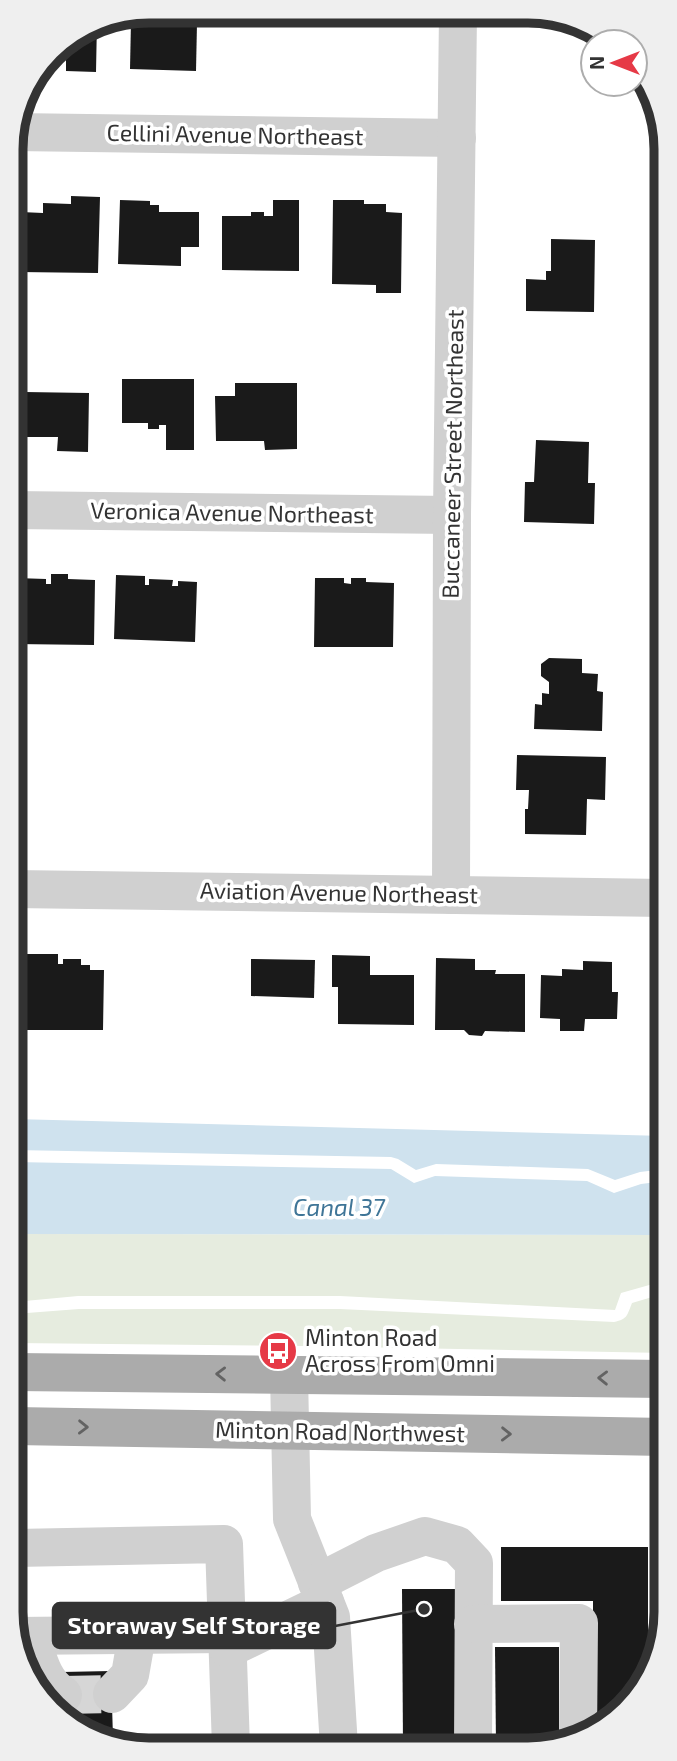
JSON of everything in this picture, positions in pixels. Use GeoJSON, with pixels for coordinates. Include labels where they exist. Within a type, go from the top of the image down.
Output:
{"type":"FeatureCollection","features":[{"type":"Feature","properties":{"kind":"main road"},"geometry":{"type":"LineString","coordinates":[[23,1372],[654,1379]]}},
{"type":"Feature","properties":{"kind":"main road","name":"Minton Road Northwest"},"geometry":{"type":"LineString","coordinates":[[23,1426],[654,1437]]}},
{"type":"Feature","properties":{"kind":"street","name":"Buccaneer Street Northeast"},"geometry":{"type":"LineString","coordinates":[[451,895],[458,23]]}},
{"type":"Feature","properties":{"kind":"street","name":"Cellini Avenue Northeast"},"geometry":{"type":"LineString","coordinates":[[24,132],[457,138]]}},
{"type":"Feature","properties":{"kind":"street","name":"Veronica Avenue Northeast"},"geometry":{"type":"LineString","coordinates":[[23,510],[452,515]]}},
{"type":"Feature","properties":{"kind":"street","name":"Aviation Avenue Northeast"},"geometry":{"type":"LineString","coordinates":[[23,889],[654,898]]}},
{"type":"Feature","properties":{"kind":"street"},"geometry":{"type":"LineString","coordinates":[[289,1375],[292,1519],[331,1617],[338,1738]]}},
{"type":"Feature","properties":{"kind":"street"},"geometry":{"type":"LineString","coordinates":[[25,1636],[137,1635],[227,1642],[321,1593],[376,1553],[425,1536],[457,1545],[474,1563],[473,1738]]}},
{"type":"Feature","properties":{"kind":"street"},"geometry":{"type":"LineString","coordinates":[[23,1548],[224,1544],[231,1738]]}},
{"type":"Feature","properties":{"kind":"street"},"geometry":{"type":"LineString","coordinates":[[473,1624],[579,1623],[578,1728]]}},
{"type":"Feature","properties":{"kind":"street"},"geometry":{"type":"LineString","coordinates":[[112,1694],[130,1675],[137,1635]]}},
{"type":"Feature","properties":{"kind":"street"},"geometry":{"type":"LineString","coordinates":[[27,1642],[48,1682],[63,1695]]}},
{"type":"Feature","properties":{"kind":"shaded area"},"geometry":{"type":"Polygon","coordinates":[[[23,1234],[654,1235],[654,1284],[621,1293],[615,1310],[340,1296],[78,1296],[23,1301],[23,1234]]]}},
{"type":"Feature","properties":{"kind":"shaded area"},"geometry":{"type":"Polygon","coordinates":[[[654,1296],[654,1353],[23,1343],[23,1313],[79,1309],[340,1309],[614,1322],[625,1318],[632,1303],[654,1296]]]}},
{"type":"Feature","properties":{"kind":"water"},"geometry":{"type":"Polygon","coordinates":[[[23,1119],[654,1136],[654,1170],[615,1180],[588,1169],[436,1164],[416,1170],[391,1157],[23,1150],[23,1119]]]}},
{"type":"Feature","properties":{"kind":"water","name":"Canal 37"},"geometry":{"type":"Polygon","coordinates":[[[23,1162],[391,1169],[414,1183],[435,1176],[587,1181],[614,1193],[654,1182],[654,1235],[23,1234],[23,1162]]]}},
{"type":"Feature","properties":{"kind":"building"},"geometry":{"type":"Polygon","coordinates":[[[197,23],[196,71],[130,69],[131,24],[197,23]]]}},
{"type":"Feature","properties":{"kind":"building"},"geometry":{"type":"Polygon","coordinates":[[[97,34],[96,72],[66,71],[66,54],[97,34]]]}},
{"type":"Feature","properties":{"kind":"building"},"geometry":{"type":"Polygon","coordinates":[[[71,196],[100,197],[98,273],[23,272],[23,212],[43,213],[43,203],[71,204],[71,196]]]}},
{"type":"Feature","properties":{"kind":"building"},"geometry":{"type":"Polygon","coordinates":[[[120,200],[150,201],[150,205],[159,205],[159,212],[199,212],[199,247],[181,247],[181,266],[118,264],[120,200]]]}},
{"type":"Feature","properties":{"kind":"building"},"geometry":{"type":"Polygon","coordinates":[[[273,200],[299,200],[299,271],[222,270],[222,216],[251,216],[251,212],[264,212],[264,216],[273,216],[273,200]]]}},
{"type":"Feature","properties":{"kind":"building"},"geometry":{"type":"Polygon","coordinates":[[[333,200],[364,200],[364,204],[386,204],[386,212],[402,213],[401,293],[376,293],[376,285],[332,284],[333,200]]]}},
{"type":"Feature","properties":{"kind":"building"},"geometry":{"type":"Polygon","coordinates":[[[551,239],[595,240],[594,312],[526,311],[526,279],[546,280],[546,271],[551,271],[551,239]]]}},
{"type":"Feature","properties":{"kind":"building"},"geometry":{"type":"Polygon","coordinates":[[[122,379],[194,379],[194,450],[166,450],[166,425],[159,425],[159,429],[148,429],[148,423],[122,423],[122,379]]]}},
{"type":"Feature","properties":{"kind":"building"},"geometry":{"type":"Polygon","coordinates":[[[235,383],[297,383],[297,449],[265,450],[264,441],[216,441],[215,396],[235,396],[235,383]]]}},
{"type":"Feature","properties":{"kind":"building"},"geometry":{"type":"Polygon","coordinates":[[[25,392],[89,393],[88,452],[57,451],[58,437],[24,437],[25,392]]]}},
{"type":"Feature","properties":{"kind":"building"},"geometry":{"type":"Polygon","coordinates":[[[536,440],[589,442],[588,483],[595,483],[594,524],[524,522],[525,482],[534,482],[536,440]]]}},
{"type":"Feature","properties":{"kind":"building"},"geometry":{"type":"Polygon","coordinates":[[[51,574],[68,574],[68,579],[95,580],[94,645],[23,644],[23,578],[46,579],[46,584],[51,584],[51,574]]]}},
{"type":"Feature","properties":{"kind":"building"},"geometry":{"type":"Polygon","coordinates":[[[116,575],[145,576],[145,585],[149,585],[149,579],[173,580],[172,586],[178,586],[178,581],[197,582],[195,642],[114,639],[116,575]]]}},
{"type":"Feature","properties":{"kind":"building"},"geometry":{"type":"Polygon","coordinates":[[[315,578],[344,578],[344,583],[351,584],[351,578],[366,578],[366,582],[394,583],[393,647],[314,647],[315,578]]]}},
{"type":"Feature","properties":{"kind":"building"},"geometry":{"type":"Polygon","coordinates":[[[549,658],[582,659],[582,673],[598,674],[597,691],[603,692],[602,731],[534,729],[535,704],[542,705],[542,693],[549,694],[549,682],[541,676],[541,664],[549,658]]]}},
{"type":"Feature","properties":{"kind":"building"},"geometry":{"type":"Polygon","coordinates":[[[517,755],[606,757],[605,800],[587,799],[586,835],[525,834],[525,809],[528,809],[529,790],[516,790],[517,755]]]}},
{"type":"Feature","properties":{"kind":"building"},"geometry":{"type":"Polygon","coordinates":[[[23,954],[58,954],[58,964],[63,964],[63,959],[81,959],[81,965],[90,965],[90,970],[104,970],[103,1030],[23,1030],[23,954]]]}},
{"type":"Feature","properties":{"kind":"building"},"geometry":{"type":"Polygon","coordinates":[[[332,955],[370,956],[370,975],[414,975],[414,1025],[338,1024],[338,987],[332,987],[332,955]]]}},
{"type":"Feature","properties":{"kind":"building"},"geometry":{"type":"Polygon","coordinates":[[[436,958],[475,959],[475,970],[496,970],[495,974],[525,974],[525,1032],[485,1031],[482,1036],[469,1035],[464,1030],[435,1030],[436,958]]]}},
{"type":"Feature","properties":{"kind":"building"},"geometry":{"type":"Polygon","coordinates":[[[251,959],[315,960],[314,998],[251,996],[251,959]]]}},
{"type":"Feature","properties":{"kind":"building"},"geometry":{"type":"Polygon","coordinates":[[[583,961],[612,962],[612,992],[618,992],[617,1019],[585,1019],[584,1031],[560,1031],[560,1019],[540,1018],[541,975],[562,976],[562,969],[583,970],[583,961]]]}},
{"type":"Feature","properties":{"kind":"building"},"geometry":{"type":"Polygon","coordinates":[[[501,1547],[648,1547],[648,1651],[637,1675],[623,1695],[593,1720],[593,1601],[501,1601],[501,1547]]]}},
{"type":"Feature","properties":{"kind":"building"},"geometry":{"type":"Polygon","coordinates":[[[402,1589],[457,1589],[458,1738],[403,1738],[402,1589]]]}},
{"type":"Feature","properties":{"kind":"building"},"geometry":{"type":"Polygon","coordinates":[[[495,1647],[559,1647],[559,1734],[496,1738],[495,1647]]]}},
{"type":"Feature","properties":{"kind":"building"},"geometry":{"type":"Polygon","coordinates":[[[111,1671],[113,1733],[79,1717],[63,1703],[62,1672],[111,1671]]]}},
{"type":"Feature","properties":{"kind":"tunnel"},"geometry":{"type":"LineString","coordinates":[[63,1695],[112,1694]]}},
{"type":"Feature","properties":{"kind":"place","name":"Minton Road Across From Omni"},"geometry":{"type":"Point","coordinates":[278,1351]}},
{"type":"Feature","properties":{"kind":"place","name":"Storaway Self Storage"},"geometry":{"type":"Point","coordinates":[424,1609]}}]}
